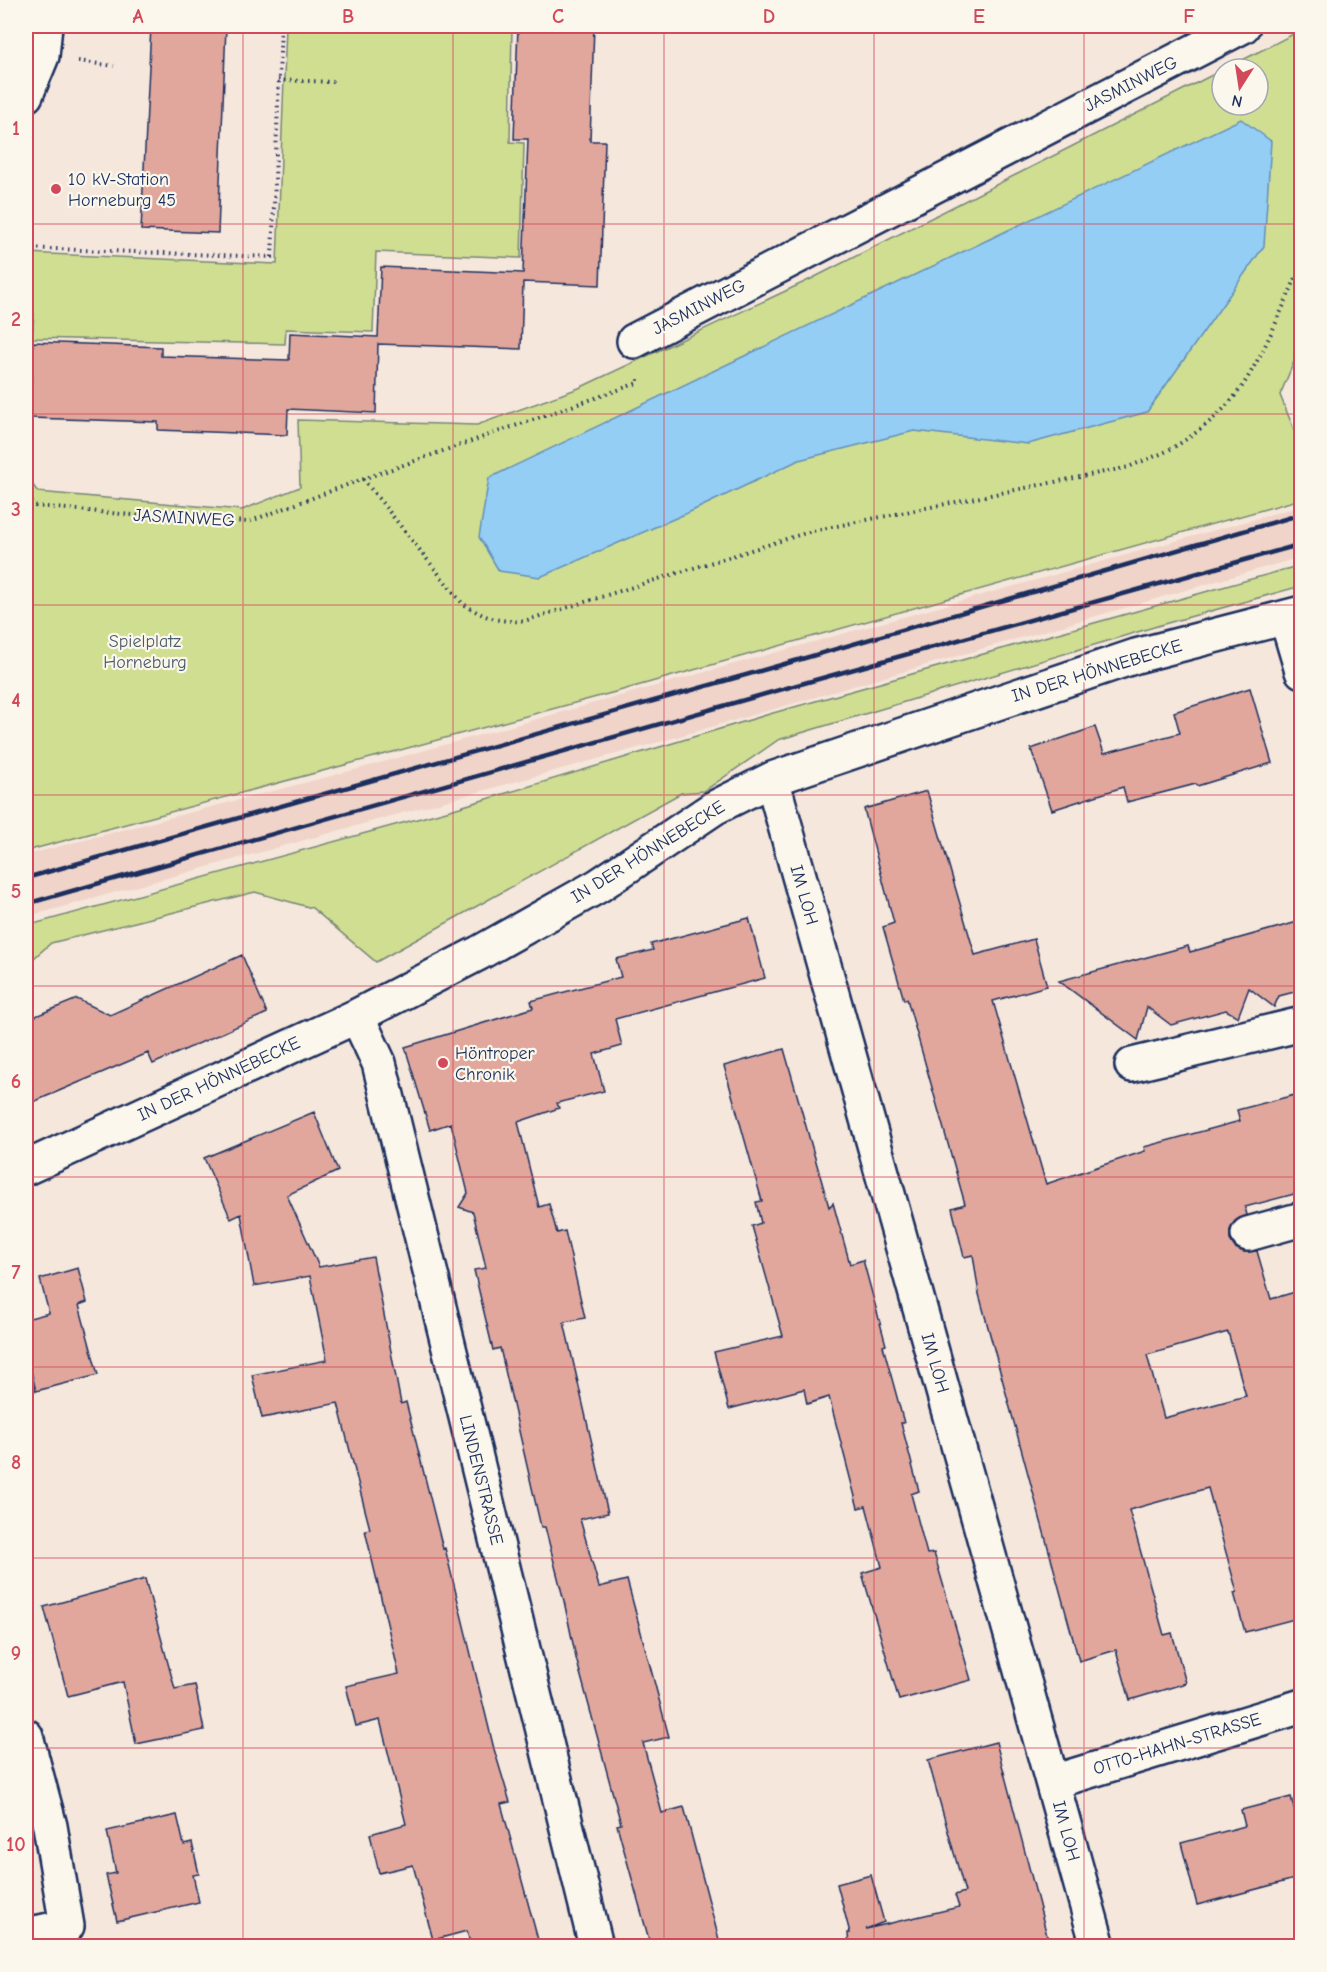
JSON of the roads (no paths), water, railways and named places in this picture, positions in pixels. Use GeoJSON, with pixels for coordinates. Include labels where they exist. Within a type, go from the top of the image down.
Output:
{"type":"FeatureCollection","features":[{"type":"Feature","properties":{"kind":"street"},"geometry":{"type":"LineString","coordinates":[[26,95],[42,56],[45,26]]}},
{"type":"Feature","properties":{"kind":"street","name":"JASMINWEG"},"geometry":{"type":"LineString","coordinates":[[634,341],[1243,26]]}},
{"type":"Feature","properties":{"kind":"street"},"geometry":{"type":"LineString","coordinates":[[1294,615],[1302,671]]}},
{"type":"Feature","properties":{"kind":"street","name":"IN DER HÖNNEBECKE"},"geometry":{"type":"LineString","coordinates":[[26,1168],[357,1016],[479,953],[598,886],[714,808],[772,779],[1136,656],[1294,615]]}},
{"type":"Feature","properties":{"kind":"street","name":"IM LOH"},"geometry":{"type":"LineString","coordinates":[[772,779],[1098,1947]]}},
{"type":"Feature","properties":{"kind":"street","name":"LINDENSTRASSE"},"geometry":{"type":"LineString","coordinates":[[357,1016],[379,1063],[596,1947]]}},
{"type":"Feature","properties":{"kind":"street"},"geometry":{"type":"LineString","coordinates":[[1132,1065],[1302,1024]]}},
{"type":"Feature","properties":{"kind":"street"},"geometry":{"type":"LineString","coordinates":[[1248,1234],[1302,1219]]}},
{"type":"Feature","properties":{"kind":"street","name":"OTTO-HAHN-STRASSE"},"geometry":{"type":"LineString","coordinates":[[1053,1782],[1302,1706]]}},
{"type":"Feature","properties":{"kind":"street"},"geometry":{"type":"LineString","coordinates":[[26,1736],[50,1826],[67,1926],[26,1935]]}},
{"type":"Feature","properties":{"kind":"water"},"geometry":{"type":"Polygon","coordinates":[[[1241,119],[1271,141],[1264,246],[1147,412],[1028,444],[914,431],[799,460],[692,511],[540,577],[499,571],[479,537],[489,478],[1241,119]]]}},
{"type":"Feature","properties":{"kind":"railway"},"geometry":{"type":"LineString","coordinates":[[26,878],[774,667],[1302,514]]}},
{"type":"Feature","properties":{"kind":"railway"},"geometry":{"type":"LineString","coordinates":[[26,904],[1302,544]]}},
{"type":"Feature","properties":{"kind":"place","name":"10 kV-Station Horneburg 45"},"geometry":{"type":"Point","coordinates":[56,189]}},
{"type":"Feature","properties":{"kind":"place","name":"Höntroper Chronik"},"geometry":{"type":"Point","coordinates":[443,1063]}},
{"type":"Feature","properties":{"kind":"park label","name":"Spielplatz Horneburg"},"geometry":{"type":"Point","coordinates":[145,651]}}]}
